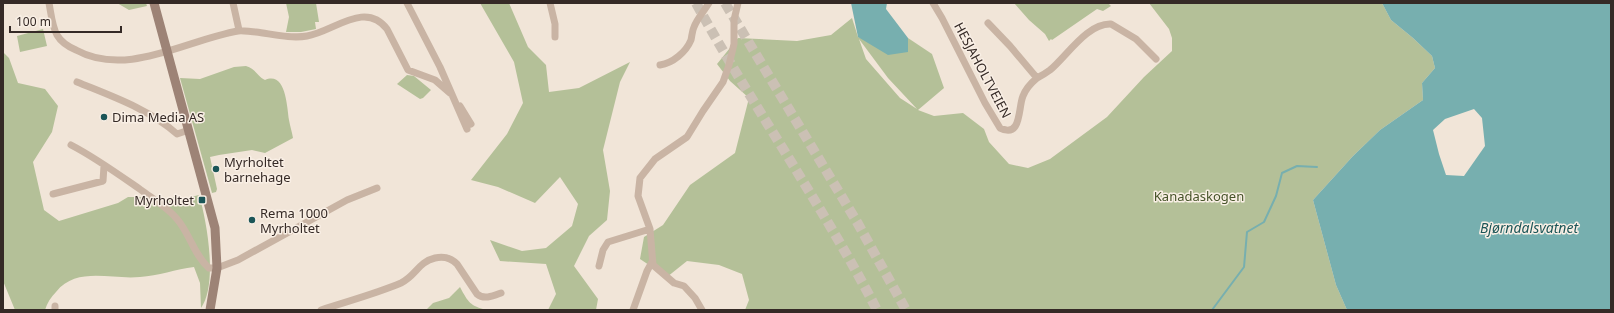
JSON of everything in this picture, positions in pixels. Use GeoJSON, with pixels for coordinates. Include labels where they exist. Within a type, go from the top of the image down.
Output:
{"type":"FeatureCollection","features":[{"type":"Feature","properties":{"kind":"main road"},"geometry":{"type":"LineString","coordinates":[[154,3],[214,223],[217,248],[217,268],[210,310]]}},
{"type":"Feature","properties":{"kind":"street"},"geometry":{"type":"LineString","coordinates":[[49,3],[55,30],[58,36],[71,48],[84,55],[94,58],[119,60],[168,51],[239,30],[305,37],[359,17],[372,17],[382,23],[387,29],[408,70],[435,80],[450,93]]}},
{"type":"Feature","properties":{"kind":"street"},"geometry":{"type":"LineString","coordinates":[[233,3],[239,30]]}},
{"type":"Feature","properties":{"kind":"street"},"geometry":{"type":"LineString","coordinates":[[407,3],[440,67],[456,106],[469,127]]}},
{"type":"Feature","properties":{"kind":"street"},"geometry":{"type":"LineString","coordinates":[[550,3],[555,24],[555,37]]}},
{"type":"Feature","properties":{"kind":"street"},"geometry":{"type":"LineString","coordinates":[[660,65],[675,59],[686,49],[696,23],[709,3]]}},
{"type":"Feature","properties":{"kind":"street"},"geometry":{"type":"LineString","coordinates":[[632,310],[652,262],[650,229],[638,196],[640,178],[655,159],[687,137],[723,82],[734,44],[734,20],[738,3]]}},
{"type":"Feature","properties":{"kind":"street","name":"HESJAHOLTVEIEN"},"geometry":{"type":"LineString","coordinates":[[933,4],[942,18],[988,110],[1000,128],[1004,130],[1010,130],[1017,124],[1022,97],[1030,84],[1050,70],[1078,40],[1098,27],[1111,24],[1136,39],[1156,59]]}},
{"type":"Feature","properties":{"kind":"street","name":"HESJAHOLTVEIEN"},"geometry":{"type":"LineString","coordinates":[[988,23],[1037,78]]}},
{"type":"Feature","properties":{"kind":"street"},"geometry":{"type":"LineString","coordinates":[[77,82],[148,113],[162,121],[177,134],[189,130]]}},
{"type":"Feature","properties":{"kind":"street"},"geometry":{"type":"LineString","coordinates":[[71,146],[94,158],[164,207],[180,223],[204,264],[209,268],[217,268],[238,260],[347,200],[376,188]]}},
{"type":"Feature","properties":{"kind":"street"},"geometry":{"type":"LineString","coordinates":[[53,194],[103,181],[104,166]]}},
{"type":"Feature","properties":{"kind":"street"},"geometry":{"type":"LineString","coordinates":[[599,266],[603,250],[608,242],[650,229]]}},
{"type":"Feature","properties":{"kind":"street"},"geometry":{"type":"LineString","coordinates":[[321,310],[401,283],[414,274],[421,264],[427,260],[441,256],[453,260],[458,264],[477,294],[480,296],[489,297],[501,293]]}},
{"type":"Feature","properties":{"kind":"street"},"geometry":{"type":"LineString","coordinates":[[652,262],[664,276],[674,283],[684,286],[695,298],[702,310]]}},
{"type":"Feature","properties":{"kind":"green space"},"geometry":{"type":"Polygon","coordinates":[[[117,3],[146,3],[147,6],[129,10],[117,3]]]}},
{"type":"Feature","properties":{"kind":"green space"},"geometry":{"type":"Polygon","coordinates":[[[286,3],[316,3],[319,22],[315,22],[316,29],[301,32],[286,32],[289,17],[286,3]]]}},
{"type":"Feature","properties":{"kind":"green space"},"geometry":{"type":"Polygon","coordinates":[[[480,3],[509,3],[528,47],[546,65],[549,92],[579,88],[630,62],[620,82],[603,150],[610,191],[607,220],[589,236],[574,266],[598,299],[596,310],[548,310],[556,294],[546,264],[500,261],[490,240],[522,251],[546,248],[572,226],[578,204],[560,177],[535,203],[498,187],[471,180],[507,134],[523,103],[514,62],[480,3]]]}},
{"type":"Feature","properties":{"kind":"green space"},"geometry":{"type":"Polygon","coordinates":[[[1014,3],[1108,3],[1111,6],[1103,11],[1097,9],[1049,41],[1045,34],[1029,20],[1014,3]]]}},
{"type":"Feature","properties":{"kind":"green space","name":"Kanadaskogen"},"geometry":{"type":"Polygon","coordinates":[[[1149,3],[1382,3],[1391,20],[1432,56],[1435,68],[1422,83],[1423,100],[1380,130],[1353,156],[1313,200],[1336,285],[1347,310],[745,310],[749,300],[742,274],[719,265],[687,261],[667,277],[640,259],[644,237],[663,225],[690,185],[735,153],[749,98],[730,81],[717,64],[738,38],[797,41],[831,35],[852,18],[858,37],[908,52],[908,38],[932,54],[944,88],[918,110],[934,116],[963,113],[984,129],[989,142],[1009,164],[1028,168],[1050,159],[1107,117],[1144,77],[1172,51],[1172,38],[1169,29],[1149,3]],[[859,39],[866,59],[900,98],[917,109],[888,78],[859,39]]]}},
{"type":"Feature","properties":{"kind":"green space"},"geometry":{"type":"Polygon","coordinates":[[[43,29],[47,46],[20,52],[17,36],[43,29]]]}},
{"type":"Feature","properties":{"kind":"green space"},"geometry":{"type":"Polygon","coordinates":[[[3,52],[9,58],[18,83],[45,89],[58,106],[52,132],[33,162],[44,210],[59,221],[118,203],[128,197],[141,197],[156,205],[173,197],[183,199],[199,195],[208,236],[210,269],[206,298],[201,308],[200,283],[194,267],[140,277],[95,276],[74,279],[64,284],[56,292],[45,310],[15,310],[3,281],[3,52]]]}},
{"type":"Feature","properties":{"kind":"green space"},"geometry":{"type":"Polygon","coordinates":[[[246,66],[265,80],[272,79],[281,85],[286,99],[293,138],[265,153],[252,150],[210,157],[217,189],[216,192],[212,193],[180,78],[200,79],[234,67],[246,66]]]}},
{"type":"Feature","properties":{"kind":"green space"},"geometry":{"type":"Polygon","coordinates":[[[407,75],[414,76],[431,90],[420,99],[397,84],[407,75]]]}},
{"type":"Feature","properties":{"kind":"green space"},"geometry":{"type":"Polygon","coordinates":[[[460,287],[470,303],[487,310],[426,310],[433,303],[449,298],[460,287]]]}},
{"type":"Feature","properties":{"kind":"water"},"geometry":{"type":"Polygon","coordinates":[[[851,3],[887,3],[886,9],[908,38],[908,52],[888,55],[858,37],[851,3]]]}},
{"type":"Feature","properties":{"kind":"water","name":"Bjørndalsvatnet"},"geometry":{"type":"Polygon","coordinates":[[[1382,3],[1611,3],[1611,310],[1347,310],[1336,285],[1313,200],[1353,156],[1380,130],[1423,100],[1422,83],[1435,68],[1432,56],[1391,20],[1382,3]],[[1474,109],[1445,119],[1433,130],[1446,175],[1464,176],[1485,146],[1482,118],[1474,109]]]}},
{"type":"Feature","properties":{"kind":"waterway"},"geometry":{"type":"LineString","coordinates":[[1212,310],[1244,267],[1247,232],[1264,222],[1276,196],[1282,173],[1297,166],[1317,167]]}},
{"type":"Feature","properties":{"kind":"tunnel"},"geometry":{"type":"LineString","coordinates":[[696,3],[718,42],[834,232],[877,310]]}},
{"type":"Feature","properties":{"kind":"tunnel"},"geometry":{"type":"LineString","coordinates":[[725,3],[857,222],[906,310]]}},
{"type":"Feature","properties":{"kind":"place","name":"Dima Media AS"},"geometry":{"type":"Point","coordinates":[104,117]}},
{"type":"Feature","properties":{"kind":"place","name":"Myrholtet barnehage"},"geometry":{"type":"Point","coordinates":[216,169]}},
{"type":"Feature","properties":{"kind":"place","name":"Myrholtet"},"geometry":{"type":"Point","coordinates":[202,200]}},
{"type":"Feature","properties":{"kind":"place","name":"Rema 1000 Myrholtet"},"geometry":{"type":"Point","coordinates":[252,220]}}]}
